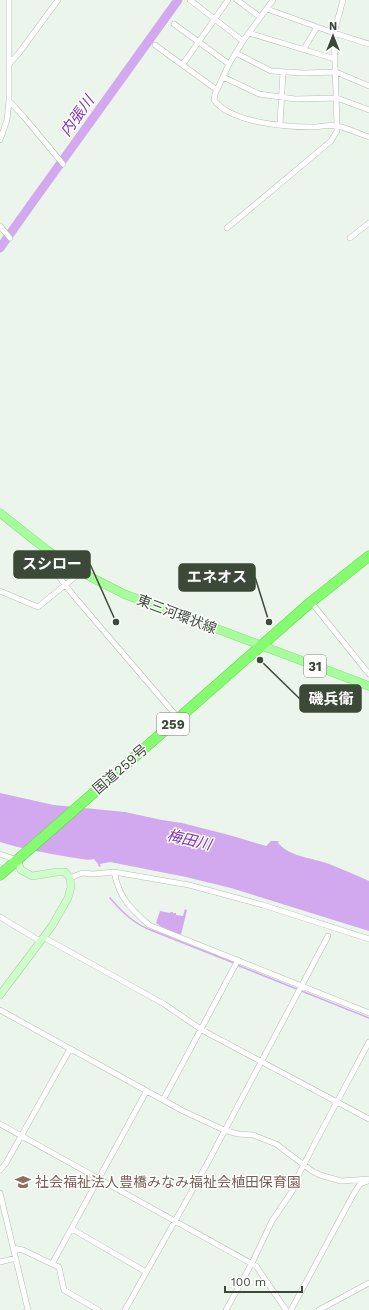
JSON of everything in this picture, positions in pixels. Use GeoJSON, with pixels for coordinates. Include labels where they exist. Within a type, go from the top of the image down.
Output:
{"type":"FeatureCollection","features":[{"type":"Feature","properties":{"kind":"highway","name":"国道259号"},"geometry":{"type":"LineString","coordinates":[[0,875],[311,602],[369,556]]}},
{"type":"Feature","properties":{"kind":"main road","name":"東三河環状線"},"geometry":{"type":"LineString","coordinates":[[0,513],[48,551],[81,572],[124,594],[369,686]]}},
{"type":"Feature","properties":{"kind":"street"},"geometry":{"type":"LineString","coordinates":[[0,140],[7,120],[9,101],[9,0]]}},
{"type":"Feature","properties":{"kind":"street"},"geometry":{"type":"LineString","coordinates":[[9,64],[19,53],[58,0]]}},
{"type":"Feature","properties":{"kind":"street"},"geometry":{"type":"LineString","coordinates":[[190,0],[243,41]]}},
{"type":"Feature","properties":{"kind":"street"},"geometry":{"type":"LineString","coordinates":[[183,64],[228,0]]}},
{"type":"Feature","properties":{"kind":"street"},"geometry":{"type":"LineString","coordinates":[[237,0],[260,17]]}},
{"type":"Feature","properties":{"kind":"street"},"geometry":{"type":"LineString","coordinates":[[273,0],[249,32],[229,64],[217,90],[214,100],[216,103],[229,112],[252,121],[314,127],[330,125],[338,126],[369,137]]}},
{"type":"Feature","properties":{"kind":"street"},"geometry":{"type":"LineString","coordinates":[[227,228],[331,141],[337,131],[334,33],[343,0]]}},
{"type":"Feature","properties":{"kind":"street"},"geometry":{"type":"LineString","coordinates":[[266,9],[369,44]]}},
{"type":"Feature","properties":{"kind":"street"},"geometry":{"type":"LineString","coordinates":[[174,24],[229,64]]}},
{"type":"Feature","properties":{"kind":"street"},"geometry":{"type":"LineString","coordinates":[[304,49],[317,27]]}},
{"type":"Feature","properties":{"kind":"street"},"geometry":{"type":"LineString","coordinates":[[249,32],[335,59]]}},
{"type":"Feature","properties":{"kind":"street"},"geometry":{"type":"LineString","coordinates":[[155,45],[217,90]]}},
{"type":"Feature","properties":{"kind":"street"},"geometry":{"type":"LineString","coordinates":[[236,53],[271,71],[304,73],[336,72],[369,86]]}},
{"type":"Feature","properties":{"kind":"street"},"geometry":{"type":"LineString","coordinates":[[280,124],[283,72]]}},
{"type":"Feature","properties":{"kind":"street"},"geometry":{"type":"LineString","coordinates":[[223,77],[259,94],[295,99],[337,98],[369,110]]}},
{"type":"Feature","properties":{"kind":"street"},"geometry":{"type":"LineString","coordinates":[[9,101],[62,164]]}},
{"type":"Feature","properties":{"kind":"street"},"geometry":{"type":"LineString","coordinates":[[350,238],[369,223]]}},
{"type":"Feature","properties":{"kind":"street"},"geometry":{"type":"LineString","coordinates":[[0,226],[10,238]]}},
{"type":"Feature","properties":{"kind":"street"},"geometry":{"type":"LineString","coordinates":[[48,551],[46,560],[179,719]]}},
{"type":"Feature","properties":{"kind":"street"},"geometry":{"type":"LineString","coordinates":[[0,591],[38,607],[81,572]]}},
{"type":"Feature","properties":{"kind":"street"},"geometry":{"type":"LineString","coordinates":[[311,602],[369,674]]}},
{"type":"Feature","properties":{"kind":"street"},"geometry":{"type":"LineString","coordinates":[[0,854],[17,860],[21,870],[32,876],[64,872],[70,878],[71,887],[68,898],[52,926],[0,995]]}},
{"type":"Feature","properties":{"kind":"street"},"geometry":{"type":"LineString","coordinates":[[70,878],[82,873],[93,874],[114,872],[189,884],[263,905],[369,939]]}},
{"type":"Feature","properties":{"kind":"street"},"geometry":{"type":"LineString","coordinates":[[114,872],[118,888],[126,902],[149,925],[301,989],[369,1012]]}},
{"type":"Feature","properties":{"kind":"street"},"geometry":{"type":"LineString","coordinates":[[0,917],[164,1004],[202,1030],[261,1063],[369,1119]]}},
{"type":"Feature","properties":{"kind":"street"},"geometry":{"type":"LineString","coordinates":[[125,1310],[207,1164],[328,936]]}},
{"type":"Feature","properties":{"kind":"street"},"geometry":{"type":"LineString","coordinates":[[163,1100],[237,963]]}},
{"type":"Feature","properties":{"kind":"street"},"geometry":{"type":"LineString","coordinates":[[0,1010],[146,1092],[183,1111],[224,1130],[238,1134],[253,1135],[276,1144],[320,1175],[341,1181],[369,1180]]}},
{"type":"Feature","properties":{"kind":"street"},"geometry":{"type":"LineString","coordinates":[[226,1310],[252,1263],[272,1221],[293,1190],[304,1165],[369,1042]]}},
{"type":"Feature","properties":{"kind":"street"},"geometry":{"type":"LineString","coordinates":[[0,1170],[6,1163],[22,1136],[70,1049]]}},
{"type":"Feature","properties":{"kind":"street"},"geometry":{"type":"LineString","coordinates":[[52,1264],[146,1092]]}},
{"type":"Feature","properties":{"kind":"street"},"geometry":{"type":"LineString","coordinates":[[0,1124],[252,1263],[256,1266],[286,1310]]}},
{"type":"Feature","properties":{"kind":"street"},"geometry":{"type":"LineString","coordinates":[[291,1310],[353,1195],[360,1184],[369,1180]]}},
{"type":"Feature","properties":{"kind":"street"},"geometry":{"type":"LineString","coordinates":[[0,1193],[28,1310]]}},
{"type":"Feature","properties":{"kind":"street"},"geometry":{"type":"LineString","coordinates":[[72,1229],[146,1272]]}},
{"type":"Feature","properties":{"kind":"street"},"geometry":{"type":"LineString","coordinates":[[13,1248],[23,1250],[59,1267],[64,1290],[98,1310]]}},
{"type":"Feature","properties":{"kind":"street"},"geometry":{"type":"LineString","coordinates":[[0,1262],[16,1258]]}},
{"type":"Feature","properties":{"kind":"street"},"geometry":{"type":"LineString","coordinates":[[318,1310],[369,1283]]}},
{"type":"Feature","properties":{"kind":"water","name":"梅田川"},"geometry":{"type":"Polygon","coordinates":[[[0,793],[54,805],[125,812],[182,823],[266,846],[271,841],[279,841],[278,843],[289,852],[329,864],[369,881],[369,931],[231,888],[186,877],[110,862],[100,864],[101,866],[99,867],[94,859],[85,860],[25,849],[0,842],[0,793]]]}},
{"type":"Feature","properties":{"kind":"water"},"geometry":{"type":"Polygon","coordinates":[[[185,909],[187,910],[181,935],[156,923],[160,911],[170,913],[173,912],[173,914],[176,913],[176,915],[183,916],[185,909]]]}},
{"type":"Feature","properties":{"kind":"waterway","name":"内張川"},"geometry":{"type":"LineString","coordinates":[[0,248],[178,0]]}},
{"type":"Feature","properties":{"kind":"waterway"},"geometry":{"type":"LineString","coordinates":[[110,898],[129,918],[153,931]]}},
{"type":"Feature","properties":{"kind":"waterway"},"geometry":{"type":"LineString","coordinates":[[153,930],[234,963]]}},
{"type":"Feature","properties":{"kind":"waterway"},"geometry":{"type":"LineString","coordinates":[[237,965],[369,1018]]}},
{"type":"Feature","properties":{"kind":"place","name":"スシロー"},"geometry":{"type":"Point","coordinates":[116,622]}},
{"type":"Feature","properties":{"kind":"place","name":"エネオス"},"geometry":{"type":"Point","coordinates":[269,622]}},
{"type":"Feature","properties":{"kind":"place","name":"磯兵衛"},"geometry":{"type":"Point","coordinates":[260,660]}},
{"type":"Feature","properties":{"kind":"place","name":"社会福祉法人豊橋みなみ福祉会植田保育園"},"geometry":{"type":"Point","coordinates":[23,1182]}}]}
